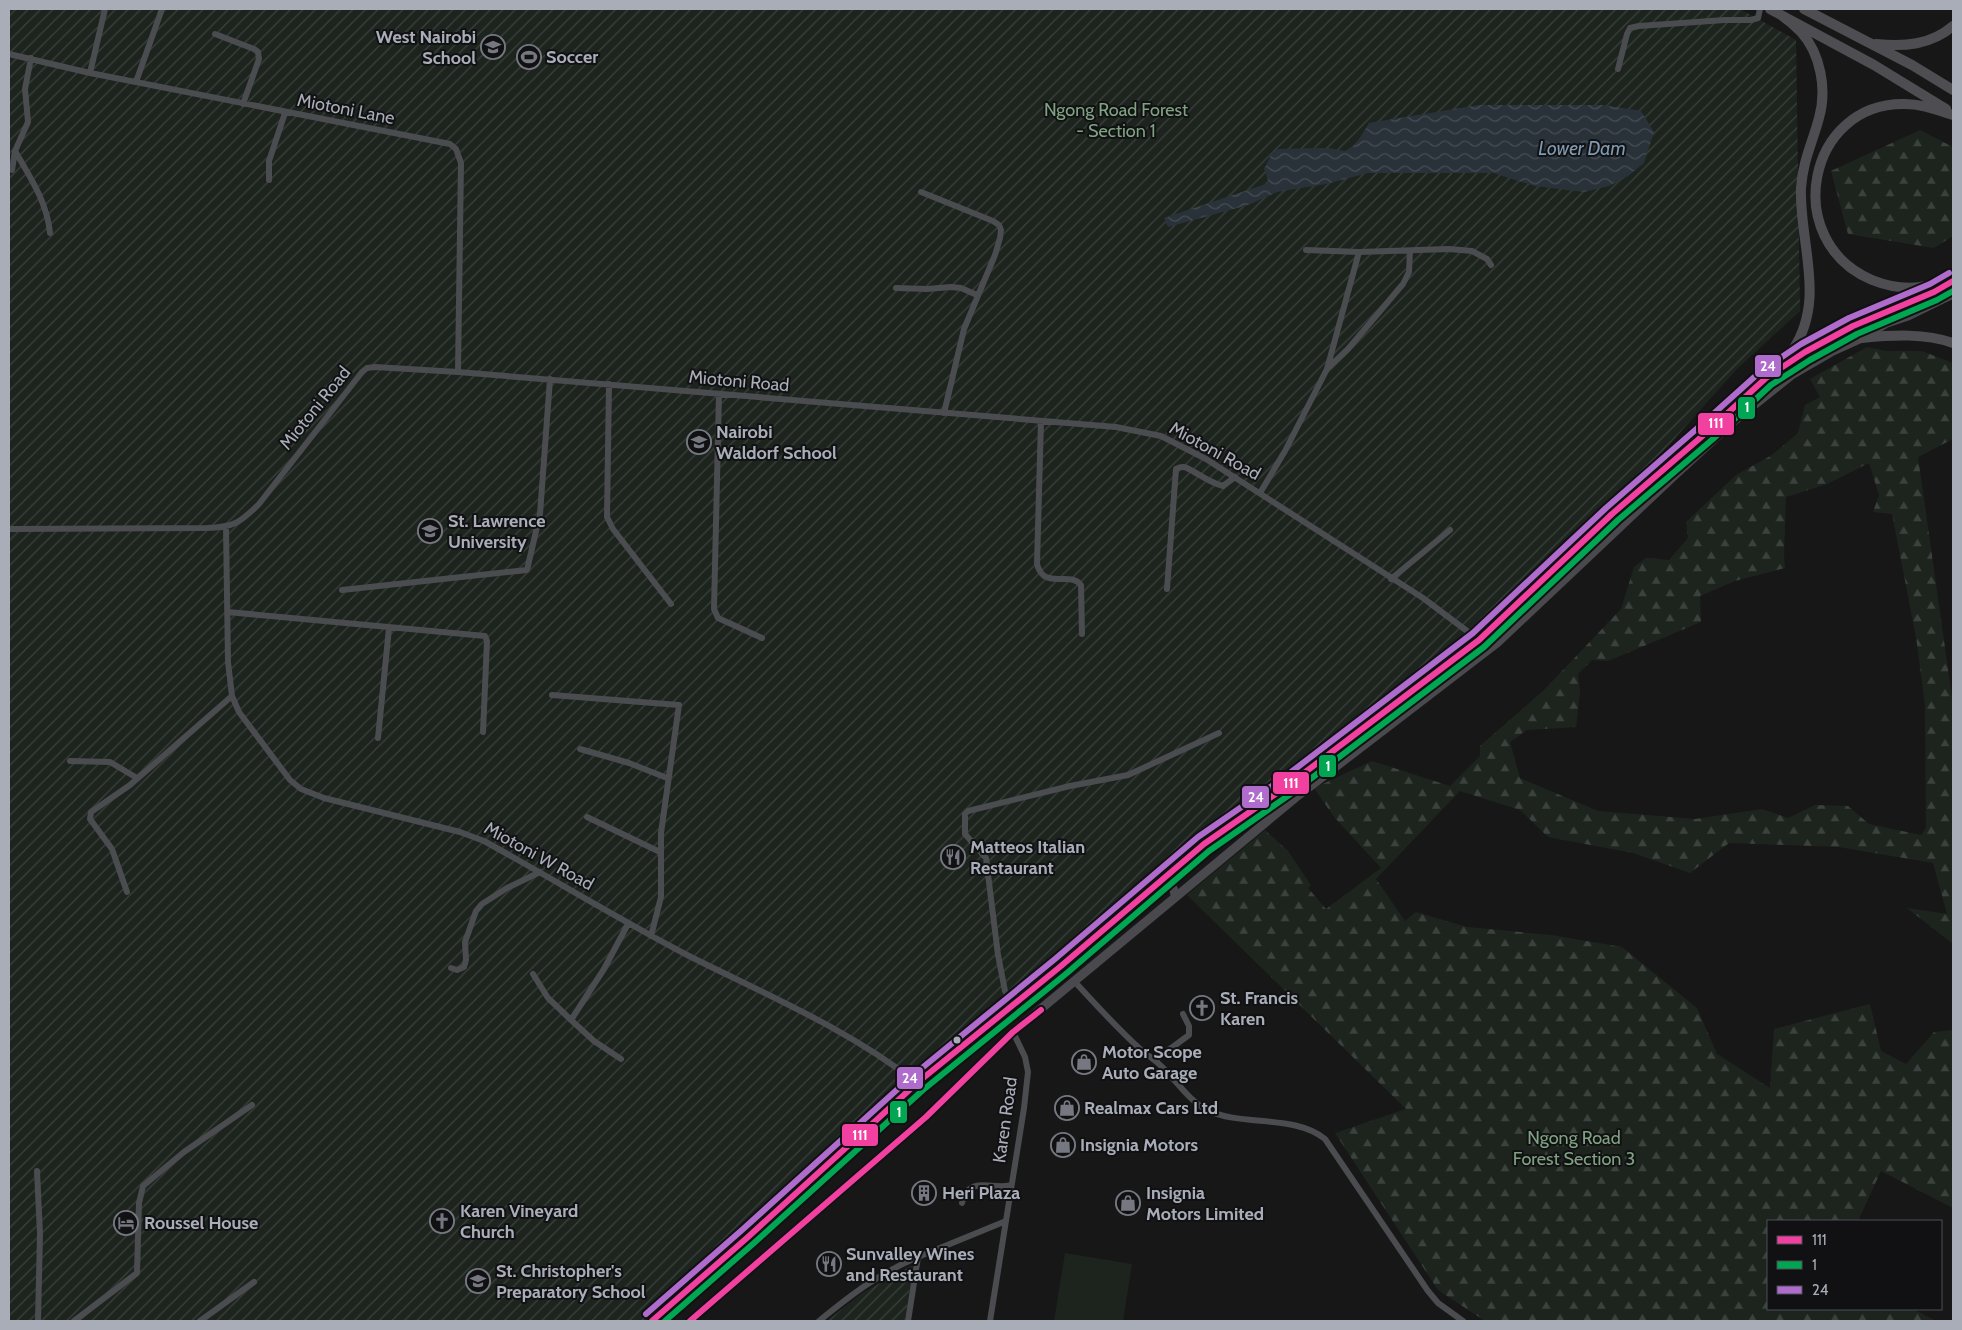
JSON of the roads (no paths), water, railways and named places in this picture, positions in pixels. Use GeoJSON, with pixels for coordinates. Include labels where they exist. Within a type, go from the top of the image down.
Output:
{"type":"FeatureCollection","features":[{"type":"Feature","properties":{"kind":"highway"},"geometry":{"type":"LineString","coordinates":[[1770,9],[1874,65],[1953,114]]}},
{"type":"Feature","properties":{"kind":"highway"},"geometry":{"type":"LineString","coordinates":[[1804,9],[1912,65],[1953,90]]}},
{"type":"Feature","properties":{"kind":"highway"},"geometry":{"type":"LineString","coordinates":[[1766,378],[1792,352],[1802,333],[1808,315],[1810,279],[1802,202],[1802,178],[1804,159],[1819,118],[1822,102],[1820,71],[1810,44],[1801,32],[1781,15]]}},
{"type":"Feature","properties":{"kind":"highway"},"geometry":{"type":"LineString","coordinates":[[1870,44],[1889,46],[1918,44],[1937,38],[1953,26]]}},
{"type":"Feature","properties":{"kind":"highway"},"geometry":{"type":"LineString","coordinates":[[1953,114],[1928,107],[1903,104],[1882,106],[1858,116],[1839,132],[1822,158],[1816,178],[1815,195],[1817,213],[1823,235],[1831,249],[1847,266],[1862,276],[1882,284],[1899,287],[1919,287],[1953,277]]}},
{"type":"Feature","properties":{"kind":"highway"},"geometry":{"type":"LineString","coordinates":[[1862,338],[1922,336],[1943,339],[1953,344]]}},
{"type":"Feature","properties":{"kind":"main road"},"geometry":{"type":"LineString","coordinates":[[652,1321],[917,1083],[1012,1006],[1204,844],[1287,786],[1480,640],[1612,514],[1766,378],[1805,352],[1853,326],[1934,292],[1953,281]]}},
{"type":"Feature","properties":{"kind":"main road"},"geometry":{"type":"LineString","coordinates":[[690,1321],[760,1263],[926,1117],[1013,1032],[1295,798],[1497,643],[1676,474],[1773,390],[1816,360],[1887,324],[1953,294]]}},
{"type":"Feature","properties":{"kind":"main road"},"geometry":{"type":"LineString","coordinates":[[1159,882],[1167,882],[1171,885],[1175,889],[1175,896]]}},
{"type":"Feature","properties":{"kind":"street"},"geometry":{"type":"LineString","coordinates":[[90,73],[105,9]]}},
{"type":"Feature","properties":{"kind":"street"},"geometry":{"type":"LineString","coordinates":[[136,82],[162,9]]}},
{"type":"Feature","properties":{"kind":"street"},"geometry":{"type":"LineString","coordinates":[[1618,69],[1630,28],[1754,19],[1758,18],[1760,9]]}},
{"type":"Feature","properties":{"kind":"street"},"geometry":{"type":"LineString","coordinates":[[215,34],[254,48],[258,52],[259,59],[243,104]]}},
{"type":"Feature","properties":{"kind":"street","name":"Miotoni Lane"},"geometry":{"type":"LineString","coordinates":[[9,54],[90,73],[284,113],[450,144],[456,149],[461,163],[458,372]]}},
{"type":"Feature","properties":{"kind":"street"},"geometry":{"type":"LineString","coordinates":[[12,170],[15,151],[28,122],[25,88],[31,58]]}},
{"type":"Feature","properties":{"kind":"street"},"geometry":{"type":"LineString","coordinates":[[269,180],[269,161],[284,113]]}},
{"type":"Feature","properties":{"kind":"street"},"geometry":{"type":"LineString","coordinates":[[15,151],[43,202],[49,217],[50,234]]}},
{"type":"Feature","properties":{"kind":"street"},"geometry":{"type":"LineString","coordinates":[[920,192],[993,220],[999,224],[1000,230],[1000,238],[994,255],[958,347],[944,413]]}},
{"type":"Feature","properties":{"kind":"street"},"geometry":{"type":"LineString","coordinates":[[1306,250],[1359,252],[1449,249],[1472,251],[1487,258],[1491,264]]}},
{"type":"Feature","properties":{"kind":"street"},"geometry":{"type":"LineString","coordinates":[[1327,369],[1348,349],[1404,284],[1409,272],[1410,251]]}},
{"type":"Feature","properties":{"kind":"street"},"geometry":{"type":"LineString","coordinates":[[1260,493],[1285,451],[1327,369],[1359,252]]}},
{"type":"Feature","properties":{"kind":"street"},"geometry":{"type":"LineString","coordinates":[[896,288],[927,290],[952,287],[961,288],[977,295]]}},
{"type":"Feature","properties":{"kind":"street","name":"Miotoni Road"},"geometry":{"type":"LineString","coordinates":[[9,529],[226,527],[242,521],[258,504],[367,368],[458,372],[1116,427],[1161,436],[1236,477],[1422,598],[1480,640]]}},
{"type":"Feature","properties":{"kind":"street"},"geometry":{"type":"LineString","coordinates":[[342,590],[527,570],[540,514],[550,380]]}},
{"type":"Feature","properties":{"kind":"street"},"geometry":{"type":"LineString","coordinates":[[609,384],[607,516],[613,529],[671,604]]}},
{"type":"Feature","properties":{"kind":"street"},"geometry":{"type":"LineString","coordinates":[[719,394],[714,608],[718,618],[762,638]]}},
{"type":"Feature","properties":{"kind":"street"},"geometry":{"type":"LineString","coordinates":[[1040,421],[1037,564],[1039,571],[1046,578],[1076,580],[1081,585],[1082,634]]}},
{"type":"Feature","properties":{"kind":"street"},"geometry":{"type":"LineString","coordinates":[[1167,589],[1176,469],[1182,466],[1202,478],[1223,486],[1236,477]]}},
{"type":"Feature","properties":{"kind":"street","name":"Miotoni W Road"},"geometry":{"type":"LineString","coordinates":[[226,527],[228,662],[232,696],[239,712],[290,780],[301,789],[324,798],[474,837],[540,872],[628,924],[812,1016],[892,1063],[917,1083]]}},
{"type":"Feature","properties":{"kind":"street"},"geometry":{"type":"LineString","coordinates":[[1391,579],[1450,530]]}},
{"type":"Feature","properties":{"kind":"street"},"geometry":{"type":"LineString","coordinates":[[228,612],[486,636],[483,732]]}},
{"type":"Feature","properties":{"kind":"street"},"geometry":{"type":"LineString","coordinates":[[378,738],[389,628]]}},
{"type":"Feature","properties":{"kind":"street"},"geometry":{"type":"LineString","coordinates":[[552,695],[679,705],[668,778],[660,852],[661,897],[651,936]]}},
{"type":"Feature","properties":{"kind":"street"},"geometry":{"type":"LineString","coordinates":[[127,892],[112,849],[93,824],[91,812],[112,799],[232,696]]}},
{"type":"Feature","properties":{"kind":"street"},"geometry":{"type":"LineString","coordinates":[[1012,1006],[1005,991],[998,956],[986,858],[964,834],[965,814],[968,811],[1052,790],[1128,775],[1219,733]]}},
{"type":"Feature","properties":{"kind":"street"},"geometry":{"type":"LineString","coordinates":[[580,749],[629,763],[668,778]]}},
{"type":"Feature","properties":{"kind":"street"},"geometry":{"type":"LineString","coordinates":[[70,761],[110,762],[137,778]]}},
{"type":"Feature","properties":{"kind":"street"},"geometry":{"type":"LineString","coordinates":[[588,817],[660,852]]}},
{"type":"Feature","properties":{"kind":"street"},"geometry":{"type":"LineString","coordinates":[[451,968],[457,970],[464,967],[467,932],[476,911],[482,904],[507,888],[540,872]]}},
{"type":"Feature","properties":{"kind":"street"},"geometry":{"type":"LineString","coordinates":[[570,1020],[604,969],[628,924]]}},
{"type":"Feature","properties":{"kind":"street"},"geometry":{"type":"LineString","coordinates":[[533,974],[548,998],[570,1020],[588,1036],[621,1059]]}},
{"type":"Feature","properties":{"kind":"street"},"geometry":{"type":"LineString","coordinates":[[1075,982],[1139,1048],[1155,1060],[1190,1096],[1207,1109],[1233,1116],[1316,1131],[1325,1139],[1428,1291],[1438,1303],[1463,1321]]}},
{"type":"Feature","properties":{"kind":"street"},"geometry":{"type":"LineString","coordinates":[[1155,1060],[1189,1035],[1189,1026],[1183,1014]]}},
{"type":"Feature","properties":{"kind":"street","name":"Karen Road"},"geometry":{"type":"LineString","coordinates":[[990,1321],[1028,1072],[1025,1057],[1013,1032]]}},
{"type":"Feature","properties":{"kind":"street"},"geometry":{"type":"LineString","coordinates":[[74,1321],[137,1273],[139,1203],[143,1186],[184,1152],[252,1105]]}},
{"type":"Feature","properties":{"kind":"street"},"geometry":{"type":"LineString","coordinates":[[37,1171],[40,1234],[38,1321]]}},
{"type":"Feature","properties":{"kind":"street","name":"Karen Road"},"geometry":{"type":"LineString","coordinates":[[962,1203],[965,1193],[974,1187],[983,1184],[1002,1188],[1011,1185]]}},
{"type":"Feature","properties":{"kind":"street"},"geometry":{"type":"LineString","coordinates":[[819,1321],[875,1277],[1006,1221]]}},
{"type":"Feature","properties":{"kind":"street"},"geometry":{"type":"LineString","coordinates":[[908,1321],[918,1257]]}},
{"type":"Feature","properties":{"kind":"street"},"geometry":{"type":"LineString","coordinates":[[200,1321],[254,1282]]}},
{"type":"Feature","properties":{"kind":"water","name":"Lower Dam"},"geometry":{"type":"Polygon","coordinates":[[[1479,105],[1602,105],[1641,111],[1654,132],[1644,163],[1628,176],[1609,186],[1584,192],[1535,186],[1493,173],[1368,173],[1326,184],[1277,192],[1248,205],[1168,227],[1164,218],[1269,183],[1264,169],[1272,153],[1278,149],[1328,148],[1345,151],[1356,144],[1369,123],[1479,105]]]}},
{"type":"Feature","properties":{"kind":"place","name":"West Nairobi School"},"geometry":{"type":"Point","coordinates":[493,47]}},
{"type":"Feature","properties":{"kind":"place","name":"Soccer"},"geometry":{"type":"Point","coordinates":[529,57]}},
{"type":"Feature","properties":{"kind":"place","name":"Nairobi Waldorf School"},"geometry":{"type":"Point","coordinates":[699,442]}},
{"type":"Feature","properties":{"kind":"place","name":"St. Lawrence University"},"geometry":{"type":"Point","coordinates":[430,531]}},
{"type":"Feature","properties":{"kind":"place","name":"Matteos Italian Restaurant"},"geometry":{"type":"Point","coordinates":[953,857]}},
{"type":"Feature","properties":{"kind":"place","name":"St. Francis Karen"},"geometry":{"type":"Point","coordinates":[1202,1008]}},
{"type":"Feature","properties":{"kind":"place","name":"Motor Scope Auto Garage"},"geometry":{"type":"Point","coordinates":[1084,1062]}},
{"type":"Feature","properties":{"kind":"place","name":"Realmax Cars Ltd"},"geometry":{"type":"Point","coordinates":[1067,1108]}},
{"type":"Feature","properties":{"kind":"place","name":"Insignia Motors"},"geometry":{"type":"Point","coordinates":[1063,1145]}},
{"type":"Feature","properties":{"kind":"place","name":"Heri Plaza"},"geometry":{"type":"Point","coordinates":[924,1193]}},
{"type":"Feature","properties":{"kind":"place","name":"Insignia Motors Limited"},"geometry":{"type":"Point","coordinates":[1128,1203]}},
{"type":"Feature","properties":{"kind":"place","name":"Karen Vineyard Church"},"geometry":{"type":"Point","coordinates":[442,1221]}},
{"type":"Feature","properties":{"kind":"place","name":"Roussel House"},"geometry":{"type":"Point","coordinates":[126,1223]}},
{"type":"Feature","properties":{"kind":"place","name":"Sunvalley Wines and Restaurant"},"geometry":{"type":"Point","coordinates":[829,1264]}},
{"type":"Feature","properties":{"kind":"place","name":"St. Christopher's Preparatory School"},"geometry":{"type":"Point","coordinates":[478,1281]}},
{"type":"Feature","properties":{"kind":"park label","name":"Ngong Road Forest - Section 1"},"geometry":{"type":"Point","coordinates":[1116,120]}},
{"type":"Feature","properties":{"kind":"park label","name":"Ngong Road Forest Section 3"},"geometry":{"type":"Point","coordinates":[1574,1148]}}]}
